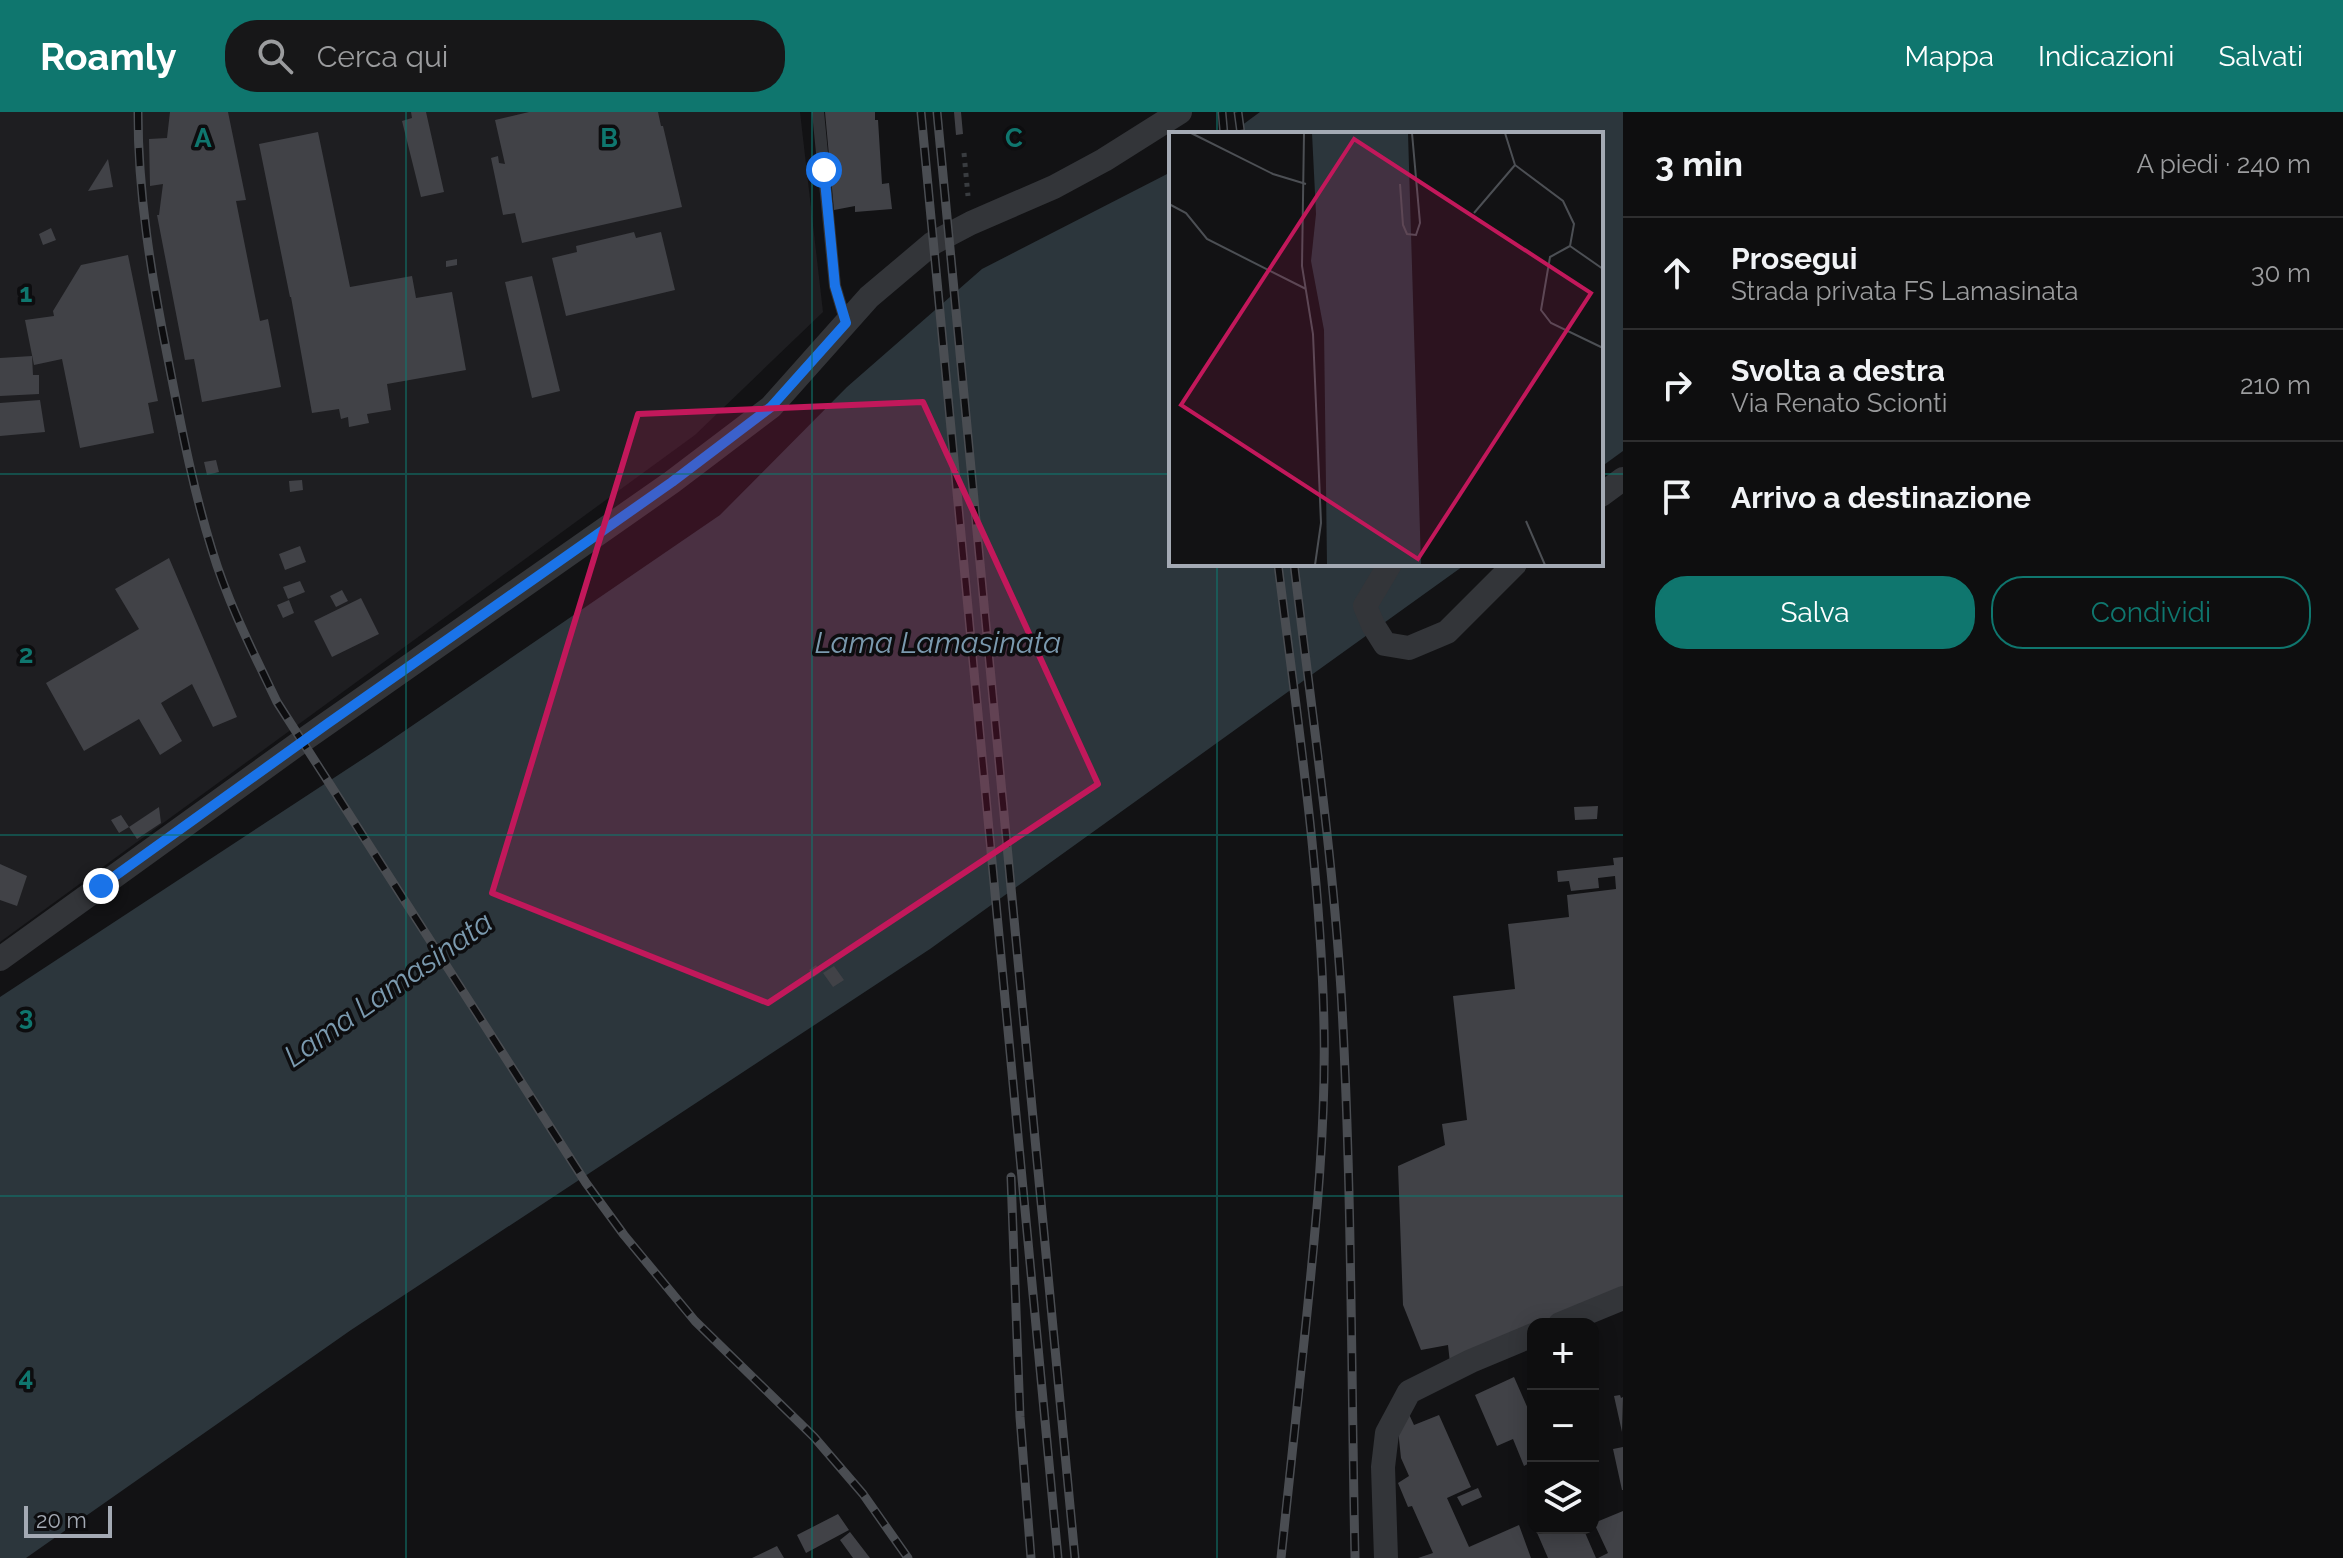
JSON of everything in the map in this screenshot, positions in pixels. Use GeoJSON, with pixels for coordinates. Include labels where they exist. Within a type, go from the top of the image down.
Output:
{"type":"FeatureCollection","features":[{"type":"Feature","properties":{"kind":"street"},"geometry":{"type":"LineString","coordinates":[[0,959],[302,741],[672,482],[771,407],[869,297],[933,243],[1054,187],[1180,112]]}},
{"type":"Feature","properties":{"kind":"street"},"geometry":{"type":"LineString","coordinates":[[1603,494],[1623,479]]}},
{"type":"Feature","properties":{"kind":"street"},"geometry":{"type":"LineString","coordinates":[[1389,566],[1365,606],[1385,644],[1409,648],[1447,632],[1513,566]]}},
{"type":"Feature","properties":{"kind":"street"},"geometry":{"type":"LineString","coordinates":[[1575,1318],[1623,1298]]}},
{"type":"Feature","properties":{"kind":"street"},"geometry":{"type":"LineString","coordinates":[[1386,1558],[1385,1444],[1387,1433],[1409,1392],[1527,1338]]}},
{"type":"Feature","properties":{"kind":"lane"},"geometry":{"type":"LineString","coordinates":[[818,112],[835,286],[846,323]]}},
{"type":"Feature","properties":{"kind":"path"},"geometry":{"type":"LineString","coordinates":[[964,153],[971,223]]}},
{"type":"Feature","properties":{"kind":"highlighted area"},"geometry":{"type":"Polygon","coordinates":[[[923,402],[1098,784],[768,1003],[492,893],[638,414],[923,402]]]}},
{"type":"Feature","properties":{"kind":"shaded area"},"geometry":{"type":"Polygon","coordinates":[[[0,112],[800,112],[823,312],[695,435],[0,942],[0,112]]]}},
{"type":"Feature","properties":{"kind":"water"},"geometry":{"type":"Polygon","coordinates":[[[1260,112],[1623,112],[1623,451],[1603,466],[1603,132],[1233,132],[1260,112]]]}},
{"type":"Feature","properties":{"kind":"water","name":"Lama Lamasinata"},"geometry":{"type":"Polygon","coordinates":[[[1169,173],[1169,566],[1463,566],[930,949],[351,1330],[26,1558],[0,1558],[0,997],[381,747],[720,515],[847,387],[982,269],[1169,173]]]}},
{"type":"Feature","properties":{"kind":"building"},"geometry":{"type":"Polygon","coordinates":[[[170,112],[228,112],[246,200],[236,201],[260,321],[268,319],[281,387],[202,402],[194,359],[185,360],[157,215],[163,184],[150,186],[149,139],[167,138],[170,112]]]}},
{"type":"Feature","properties":{"kind":"building"},"geometry":{"type":"Polygon","coordinates":[[[411,112],[426,112],[444,192],[421,197],[402,121],[412,118],[411,112]]]}},
{"type":"Feature","properties":{"kind":"building"},"geometry":{"type":"Polygon","coordinates":[[[529,112],[658,112],[682,207],[522,243],[515,213],[503,215],[491,158],[498,156],[499,163],[505,164],[495,120],[529,112]]]}},
{"type":"Feature","properties":{"kind":"building"},"geometry":{"type":"Polygon","coordinates":[[[825,112],[875,112],[882,184],[889,183],[892,209],[855,212],[855,206],[834,210],[825,112]]]}},
{"type":"Feature","properties":{"kind":"building"},"geometry":{"type":"Polygon","coordinates":[[[954,112],[961,112],[963,134],[956,135],[954,112]]]}},
{"type":"Feature","properties":{"kind":"building"},"geometry":{"type":"Polygon","coordinates":[[[318,132],[350,287],[412,276],[416,298],[452,292],[466,370],[387,384],[391,410],[367,414],[369,423],[349,427],[348,417],[341,419],[339,409],[312,413],[259,144],[318,132]]]}},
{"type":"Feature","properties":{"kind":"building"},"geometry":{"type":"Polygon","coordinates":[[[108,159],[113,187],[88,191],[108,159]]]}},
{"type":"Feature","properties":{"kind":"building"},"geometry":{"type":"Polygon","coordinates":[[[51,228],[56,240],[43,245],[39,234],[51,228]]]}},
{"type":"Feature","properties":{"kind":"building"},"geometry":{"type":"Polygon","coordinates":[[[634,232],[636,238],[661,232],[675,290],[566,316],[552,258],[577,252],[576,246],[634,232]]]}},
{"type":"Feature","properties":{"kind":"building"},"geometry":{"type":"Polygon","coordinates":[[[128,255],[158,401],[148,403],[154,433],[80,448],[62,359],[34,365],[25,320],[54,316],[53,311],[81,265],[128,255]]]}},
{"type":"Feature","properties":{"kind":"building"},"geometry":{"type":"Polygon","coordinates":[[[457,259],[457,265],[446,267],[446,261],[457,259]]]}},
{"type":"Feature","properties":{"kind":"building"},"geometry":{"type":"Polygon","coordinates":[[[532,276],[560,391],[532,398],[505,282],[532,276]]]}},
{"type":"Feature","properties":{"kind":"building"},"geometry":{"type":"Polygon","coordinates":[[[32,356],[33,375],[39,375],[39,394],[0,396],[0,358],[32,356]]]}},
{"type":"Feature","properties":{"kind":"building"},"geometry":{"type":"Polygon","coordinates":[[[40,400],[45,432],[0,436],[0,403],[40,400]]]}},
{"type":"Feature","properties":{"kind":"building"},"geometry":{"type":"Polygon","coordinates":[[[216,460],[219,472],[207,475],[204,462],[216,460]]]}},
{"type":"Feature","properties":{"kind":"building"},"geometry":{"type":"Polygon","coordinates":[[[302,480],[303,490],[290,492],[289,481],[302,480]]]}},
{"type":"Feature","properties":{"kind":"building"},"geometry":{"type":"Polygon","coordinates":[[[300,546],[306,562],[285,570],[279,554],[300,546]]]}},
{"type":"Feature","properties":{"kind":"building"},"geometry":{"type":"Polygon","coordinates":[[[169,558],[237,717],[213,727],[192,684],[161,703],[182,741],[160,755],[139,719],[84,751],[46,683],[139,629],[115,589],[169,558]]]}},
{"type":"Feature","properties":{"kind":"building"},"geometry":{"type":"Polygon","coordinates":[[[300,581],[305,592],[288,599],[283,587],[300,581]]]}},
{"type":"Feature","properties":{"kind":"building"},"geometry":{"type":"Polygon","coordinates":[[[342,590],[348,601],[336,607],[330,596],[342,590]]]}},
{"type":"Feature","properties":{"kind":"building"},"geometry":{"type":"Polygon","coordinates":[[[361,598],[379,634],[332,657],[314,621],[361,598]]]}},
{"type":"Feature","properties":{"kind":"building"},"geometry":{"type":"Polygon","coordinates":[[[289,600],[294,613],[283,618],[277,605],[289,600]]]}},
{"type":"Feature","properties":{"kind":"building"},"geometry":{"type":"Polygon","coordinates":[[[1598,806],[1597,819],[1575,820],[1574,807],[1598,806]]]}},
{"type":"Feature","properties":{"kind":"building"},"geometry":{"type":"Polygon","coordinates":[[[159,807],[161,823],[137,839],[129,827],[159,807]]]}},
{"type":"Feature","properties":{"kind":"building"},"geometry":{"type":"Polygon","coordinates":[[[121,815],[129,827],[119,833],[111,820],[121,815]]]}},
{"type":"Feature","properties":{"kind":"building"},"geometry":{"type":"Polygon","coordinates":[[[1623,857],[1623,1287],[1553,1318],[1527,1318],[1527,1327],[1450,1363],[1448,1345],[1421,1350],[1403,1305],[1398,1166],[1445,1145],[1442,1124],[1467,1120],[1453,996],[1515,989],[1508,924],[1569,917],[1567,895],[1616,889],[1615,876],[1598,878],[1599,888],[1571,891],[1569,881],[1558,882],[1557,871],[1614,865],[1613,858],[1623,857]]]}},
{"type":"Feature","properties":{"kind":"building"},"geometry":{"type":"Polygon","coordinates":[[[0,864],[27,876],[17,906],[0,900],[0,864]]]}},
{"type":"Feature","properties":{"kind":"building"},"geometry":{"type":"Polygon","coordinates":[[[816,965],[821,972],[814,977],[809,970],[816,965]]]}},
{"type":"Feature","properties":{"kind":"building"},"geometry":{"type":"Polygon","coordinates":[[[834,966],[844,980],[833,987],[823,973],[834,966]]]}},
{"type":"Feature","properties":{"kind":"building"},"geometry":{"type":"Polygon","coordinates":[[[1514,1377],[1527,1406],[1527,1464],[1524,1466],[1513,1439],[1497,1446],[1475,1395],[1514,1377]]]}},
{"type":"Feature","properties":{"kind":"building"},"geometry":{"type":"Polygon","coordinates":[[[1614,1396],[1623,1397],[1622,1432],[1614,1396]]]}},
{"type":"Feature","properties":{"kind":"building"},"geometry":{"type":"Polygon","coordinates":[[[1407,1410],[1414,1425],[1439,1415],[1471,1487],[1447,1498],[1469,1547],[1519,1525],[1531,1558],[1418,1558],[1433,1553],[1398,1483],[1409,1476],[1401,1458],[1398,1430],[1407,1410]]]}},
{"type":"Feature","properties":{"kind":"building"},"geometry":{"type":"Polygon","coordinates":[[[1623,1447],[1623,1490],[1622,1490],[1613,1449],[1623,1447]]]}},
{"type":"Feature","properties":{"kind":"building"},"geometry":{"type":"Polygon","coordinates":[[[1478,1488],[1482,1497],[1462,1506],[1457,1497],[1478,1488]]]}},
{"type":"Feature","properties":{"kind":"building"},"geometry":{"type":"Polygon","coordinates":[[[1623,1511],[1623,1558],[1598,1558],[1608,1553],[1599,1534],[1599,1521],[1623,1511]]]}},
{"type":"Feature","properties":{"kind":"building"},"geometry":{"type":"Polygon","coordinates":[[[838,1514],[849,1530],[806,1553],[797,1535],[838,1514]]]}},
{"type":"Feature","properties":{"kind":"building"},"geometry":{"type":"Polygon","coordinates":[[[850,1532],[870,1558],[853,1558],[840,1540],[850,1532]]]}},
{"type":"Feature","properties":{"kind":"building"},"geometry":{"type":"Polygon","coordinates":[[[1538,1534],[1586,1534],[1596,1558],[1548,1558],[1538,1534]]]}},
{"type":"Feature","properties":{"kind":"building"},"geometry":{"type":"Polygon","coordinates":[[[777,1546],[784,1558],[752,1558],[777,1546]]]}},
{"type":"Feature","properties":{"kind":"railway"},"geometry":{"type":"LineString","coordinates":[[138,112],[140,173],[151,264],[192,477],[218,570],[277,702],[586,1183],[624,1235],[695,1321],[814,1437],[863,1494],[908,1558]]}},
{"type":"Feature","properties":{"kind":"railway"},"geometry":{"type":"LineString","coordinates":[[921,112],[1058,1558]]}},
{"type":"Feature","properties":{"kind":"railway"},"geometry":{"type":"LineString","coordinates":[[937,112],[1075,1558]]}},
{"type":"Feature","properties":{"kind":"railway"},"geometry":{"type":"LineString","coordinates":[[1222,112],[1224,132]]}},
{"type":"Feature","properties":{"kind":"railway"},"geometry":{"type":"LineString","coordinates":[[1238,112],[1241,132]]}},
{"type":"Feature","properties":{"kind":"railway"},"geometry":{"type":"LineString","coordinates":[[1278,566],[1313,853],[1324,1027],[1317,1212],[1281,1558]]}},
{"type":"Feature","properties":{"kind":"railway"},"geometry":{"type":"LineString","coordinates":[[1294,566],[1327,830],[1341,990],[1349,1203],[1355,1558]]}},
{"type":"Feature","properties":{"kind":"railway"},"geometry":{"type":"LineString","coordinates":[[1011,1177],[1020,1417],[1031,1558]]}},
{"type":"Feature","properties":{"kind":"route"},"geometry":{"type":"LineString","coordinates":[[101,886],[672,482],[771,407],[846,323],[835,286],[824,170]]}}]}
